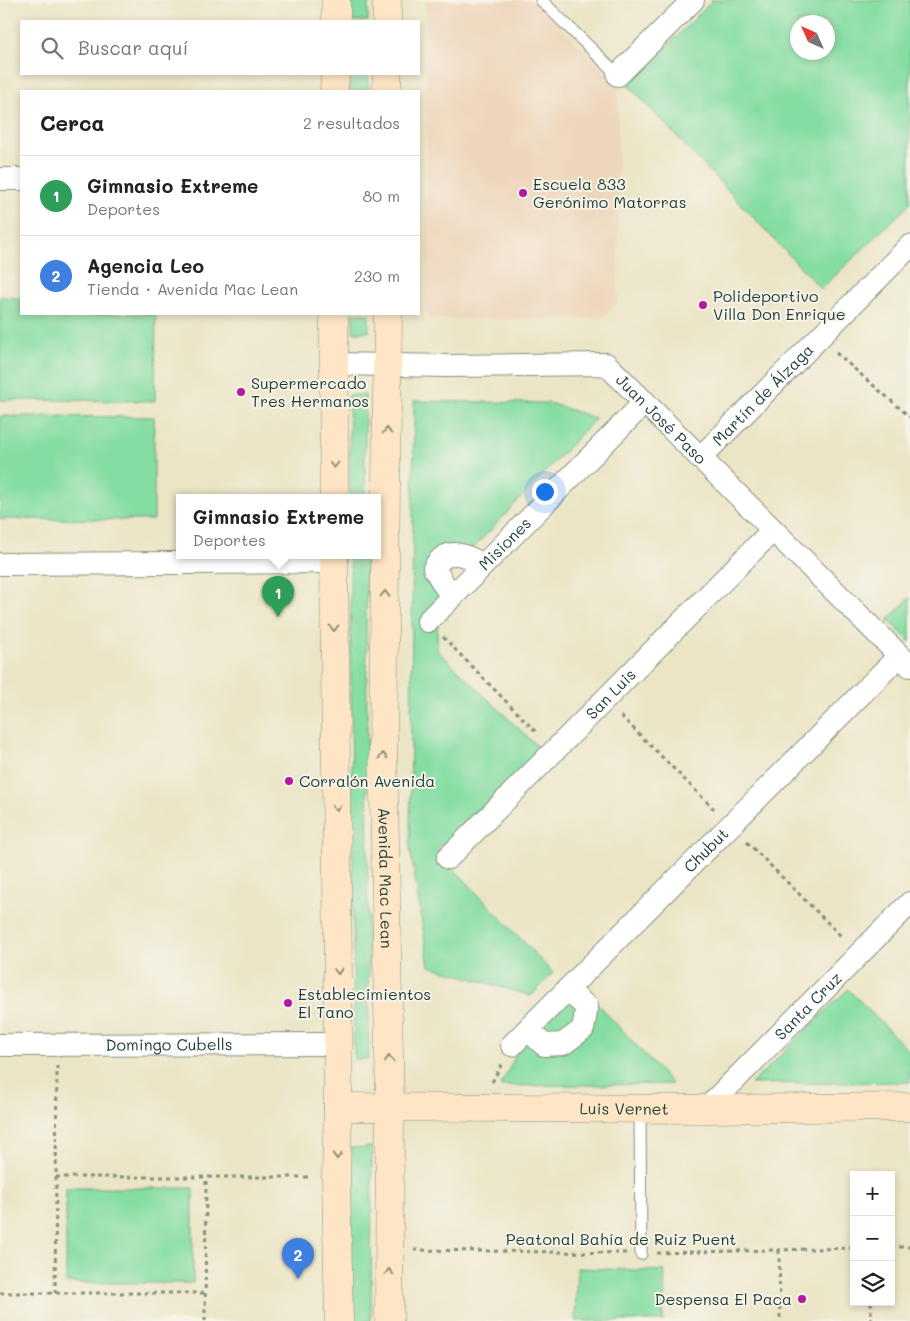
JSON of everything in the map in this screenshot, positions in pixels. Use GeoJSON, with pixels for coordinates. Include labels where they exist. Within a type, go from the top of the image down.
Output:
{"type":"FeatureCollection","features":[{"type":"Feature","properties":{"kind":"main road"},"geometry":{"type":"LineString","coordinates":[[336,0],[336,20]]}},
{"type":"Feature","properties":{"kind":"main road"},"geometry":{"type":"LineString","coordinates":[[387,0],[387,20]]}},
{"type":"Feature","properties":{"kind":"main road"},"geometry":{"type":"LineString","coordinates":[[334,90],[335,75]]}},
{"type":"Feature","properties":{"kind":"main road"},"geometry":{"type":"LineString","coordinates":[[387,75],[387,90]]}},
{"type":"Feature","properties":{"kind":"main road"},"geometry":{"type":"LineString","coordinates":[[334,315],[334,494]]}},
{"type":"Feature","properties":{"kind":"main road","name":"Avenida Mac Lean"},"geometry":{"type":"LineString","coordinates":[[388,315],[383,741],[390,1107],[389,1321]]}},
{"type":"Feature","properties":{"kind":"main road"},"geometry":{"type":"LineString","coordinates":[[334,559],[338,1107],[336,1176],[339,1321]]}},
{"type":"Feature","properties":{"kind":"main road","name":"Luis Vernet"},"geometry":{"type":"LineString","coordinates":[[338,1107],[640,1109],[910,1107]]}},
{"type":"Feature","properties":{"kind":"street"},"geometry":{"type":"LineString","coordinates":[[618,76],[693,0]]}},
{"type":"Feature","properties":{"kind":"street"},"geometry":{"type":"LineString","coordinates":[[0,179],[20,179]]}},
{"type":"Feature","properties":{"kind":"street","name":"Martín de Álzaga"},"geometry":{"type":"LineString","coordinates":[[700,458],[910,246]]}},
{"type":"Feature","properties":{"kind":"street","name":"Juan José Paso"},"geometry":{"type":"LineString","coordinates":[[334,364],[388,366],[606,364],[905,661]]}},
{"type":"Feature","properties":{"kind":"street","name":"Misiones"},"geometry":{"type":"LineString","coordinates":[[428,621],[645,402]]}},
{"type":"Feature","properties":{"kind":"street","name":"San Luis"},"geometry":{"type":"LineString","coordinates":[[448,858],[774,530]]}},
{"type":"Feature","properties":{"kind":"street"},"geometry":{"type":"LineString","coordinates":[[459,590],[446,588],[434,568],[439,559],[451,554],[460,554],[483,565]]}},
{"type":"Feature","properties":{"kind":"street"},"geometry":{"type":"LineString","coordinates":[[0,564],[334,559]]}},
{"type":"Feature","properties":{"kind":"street","name":"Chubut"},"geometry":{"type":"LineString","coordinates":[[520,1038],[905,661]]}},
{"type":"Feature","properties":{"kind":"street","name":"Santa Cruz"},"geometry":{"type":"LineString","coordinates":[[706,1109],[910,903]]}},
{"type":"Feature","properties":{"kind":"street"},"geometry":{"type":"LineString","coordinates":[[520,1038],[544,1045],[562,1044],[583,1029],[587,1007],[567,990]]}},
{"type":"Feature","properties":{"kind":"street","name":"Domingo Cubells"},"geometry":{"type":"LineString","coordinates":[[0,1046],[337,1044]]}},
{"type":"Feature","properties":{"kind":"lane"},"geometry":{"type":"LineString","coordinates":[[541,0],[618,76]]}},
{"type":"Feature","properties":{"kind":"lane"},"geometry":{"type":"LineString","coordinates":[[640,1109],[641,1254]]}},
{"type":"Feature","properties":{"kind":"path"},"geometry":{"type":"LineString","coordinates":[[819,338],[910,417]]}},
{"type":"Feature","properties":{"kind":"path"},"geometry":{"type":"LineString","coordinates":[[428,621],[555,751]]}},
{"type":"Feature","properties":{"kind":"path"},"geometry":{"type":"LineString","coordinates":[[478,1107],[520,1038]]}},
{"type":"Feature","properties":{"kind":"path"},"geometry":{"type":"LineString","coordinates":[[55,1293],[57,1045]]}},
{"type":"Feature","properties":{"kind":"path"},"geometry":{"type":"LineString","coordinates":[[56,1178],[336,1176]]}},
{"type":"Feature","properties":{"kind":"path"},"geometry":{"type":"LineString","coordinates":[[206,1178],[206,1321]]}},
{"type":"Feature","properties":{"kind":"path"},"geometry":{"type":"LineString","coordinates":[[895,1247],[910,1247]]}},
{"type":"Feature","properties":{"kind":"path","name":"Peatonal Bahía de Ruiz Puent"},"geometry":{"type":"LineString","coordinates":[[389,1250],[641,1254],[850,1248]]}},
{"type":"Feature","properties":{"kind":"path"},"geometry":{"type":"LineString","coordinates":[[779,1250],[780,1321]]}},
{"type":"Feature","properties":{"kind":"path"},"geometry":{"type":"LineString","coordinates":[[0,1293],[205,1294]]}},
{"type":"Feature","properties":{"kind":"path"},"geometry":{"type":"LineString","coordinates":[[871,1306],[871,1321]]}},
{"type":"Feature","properties":{"kind":"shaded area","name":"Escuela 833 Gerónimo Matorras"},"geometry":{"type":"Polygon","coordinates":[[[426,0],[533,0],[618,84],[618,302],[601,318],[427,319],[426,0]]]}},
{"type":"Feature","properties":{"kind":"green space"},"geometry":{"type":"Polygon","coordinates":[[[349,0],[368,0],[368,20],[349,20],[349,0]]]}},
{"type":"Feature","properties":{"kind":"green space"},"geometry":{"type":"Polygon","coordinates":[[[713,0],[910,0],[910,204],[821,289],[628,85],[713,0]]]}},
{"type":"Feature","properties":{"kind":"green space"},"geometry":{"type":"Polygon","coordinates":[[[350,75],[368,75],[368,90],[350,90],[350,75]]]}},
{"type":"Feature","properties":{"kind":"green space"},"geometry":{"type":"Polygon","coordinates":[[[0,297],[20,298],[20,315],[156,315],[155,401],[0,400],[0,297]]]}},
{"type":"Feature","properties":{"kind":"green space"},"geometry":{"type":"Polygon","coordinates":[[[353,315],[369,315],[369,332],[353,332],[353,315]]]}},
{"type":"Feature","properties":{"kind":"green space"},"geometry":{"type":"Polygon","coordinates":[[[349,395],[365,395],[365,494],[350,494],[349,395]]]}},
{"type":"Feature","properties":{"kind":"green space"},"geometry":{"type":"Polygon","coordinates":[[[414,401],[549,403],[596,418],[438,586],[437,650],[541,750],[437,851],[553,973],[531,996],[429,966],[410,848],[414,401]]]}},
{"type":"Feature","properties":{"kind":"green space"},"geometry":{"type":"Polygon","coordinates":[[[0,416],[154,417],[154,520],[0,519],[0,416]]]}},
{"type":"Feature","properties":{"kind":"green space"},"geometry":{"type":"Polygon","coordinates":[[[350,559],[366,559],[369,1059],[354,1059],[350,559]]]}},
{"type":"Feature","properties":{"kind":"green space"},"geometry":{"type":"Polygon","coordinates":[[[910,597],[910,642],[888,620],[910,597]]]}},
{"type":"Feature","properties":{"kind":"green space"},"geometry":{"type":"Polygon","coordinates":[[[583,988],[672,1084],[500,1086],[523,1042],[583,988]]]}},
{"type":"Feature","properties":{"kind":"green space"},"geometry":{"type":"Polygon","coordinates":[[[848,989],[910,1052],[910,1082],[751,1084],[848,989]]]}},
{"type":"Feature","properties":{"kind":"green space"},"geometry":{"type":"Polygon","coordinates":[[[372,1147],[371,1321],[351,1321],[350,1148],[372,1147]]]}},
{"type":"Feature","properties":{"kind":"green space"},"geometry":{"type":"Polygon","coordinates":[[[66,1188],[193,1188],[193,1283],[66,1283],[66,1188]]]}},
{"type":"Feature","properties":{"kind":"green space"},"geometry":{"type":"Polygon","coordinates":[[[577,1268],[665,1271],[663,1321],[575,1321],[577,1268]]]}},
{"type":"Feature","properties":{"kind":"place","name":"Escuela 833 Gerónimo Matorras"},"geometry":{"type":"Point","coordinates":[523,193]}},
{"type":"Feature","properties":{"kind":"place","name":"Polideportivo Villa Don Enrique"},"geometry":{"type":"Point","coordinates":[703,305]}},
{"type":"Feature","properties":{"kind":"place","name":"Supermercado Tres Hermanos"},"geometry":{"type":"Point","coordinates":[241,392]}},
{"type":"Feature","properties":{"kind":"place","name":"Gimnasio Extreme"},"geometry":{"type":"Point","coordinates":[278,617]}},
{"type":"Feature","properties":{"kind":"place","name":"Corralón Avenida"},"geometry":{"type":"Point","coordinates":[289,781]}},
{"type":"Feature","properties":{"kind":"place","name":"Establecimientos El Tano"},"geometry":{"type":"Point","coordinates":[288,1003]}},
{"type":"Feature","properties":{"kind":"place","name":"Agencia Leo"},"geometry":{"type":"Point","coordinates":[298,1279]}},
{"type":"Feature","properties":{"kind":"place","name":"Despensa El Paca"},"geometry":{"type":"Point","coordinates":[802,1299]}}]}
